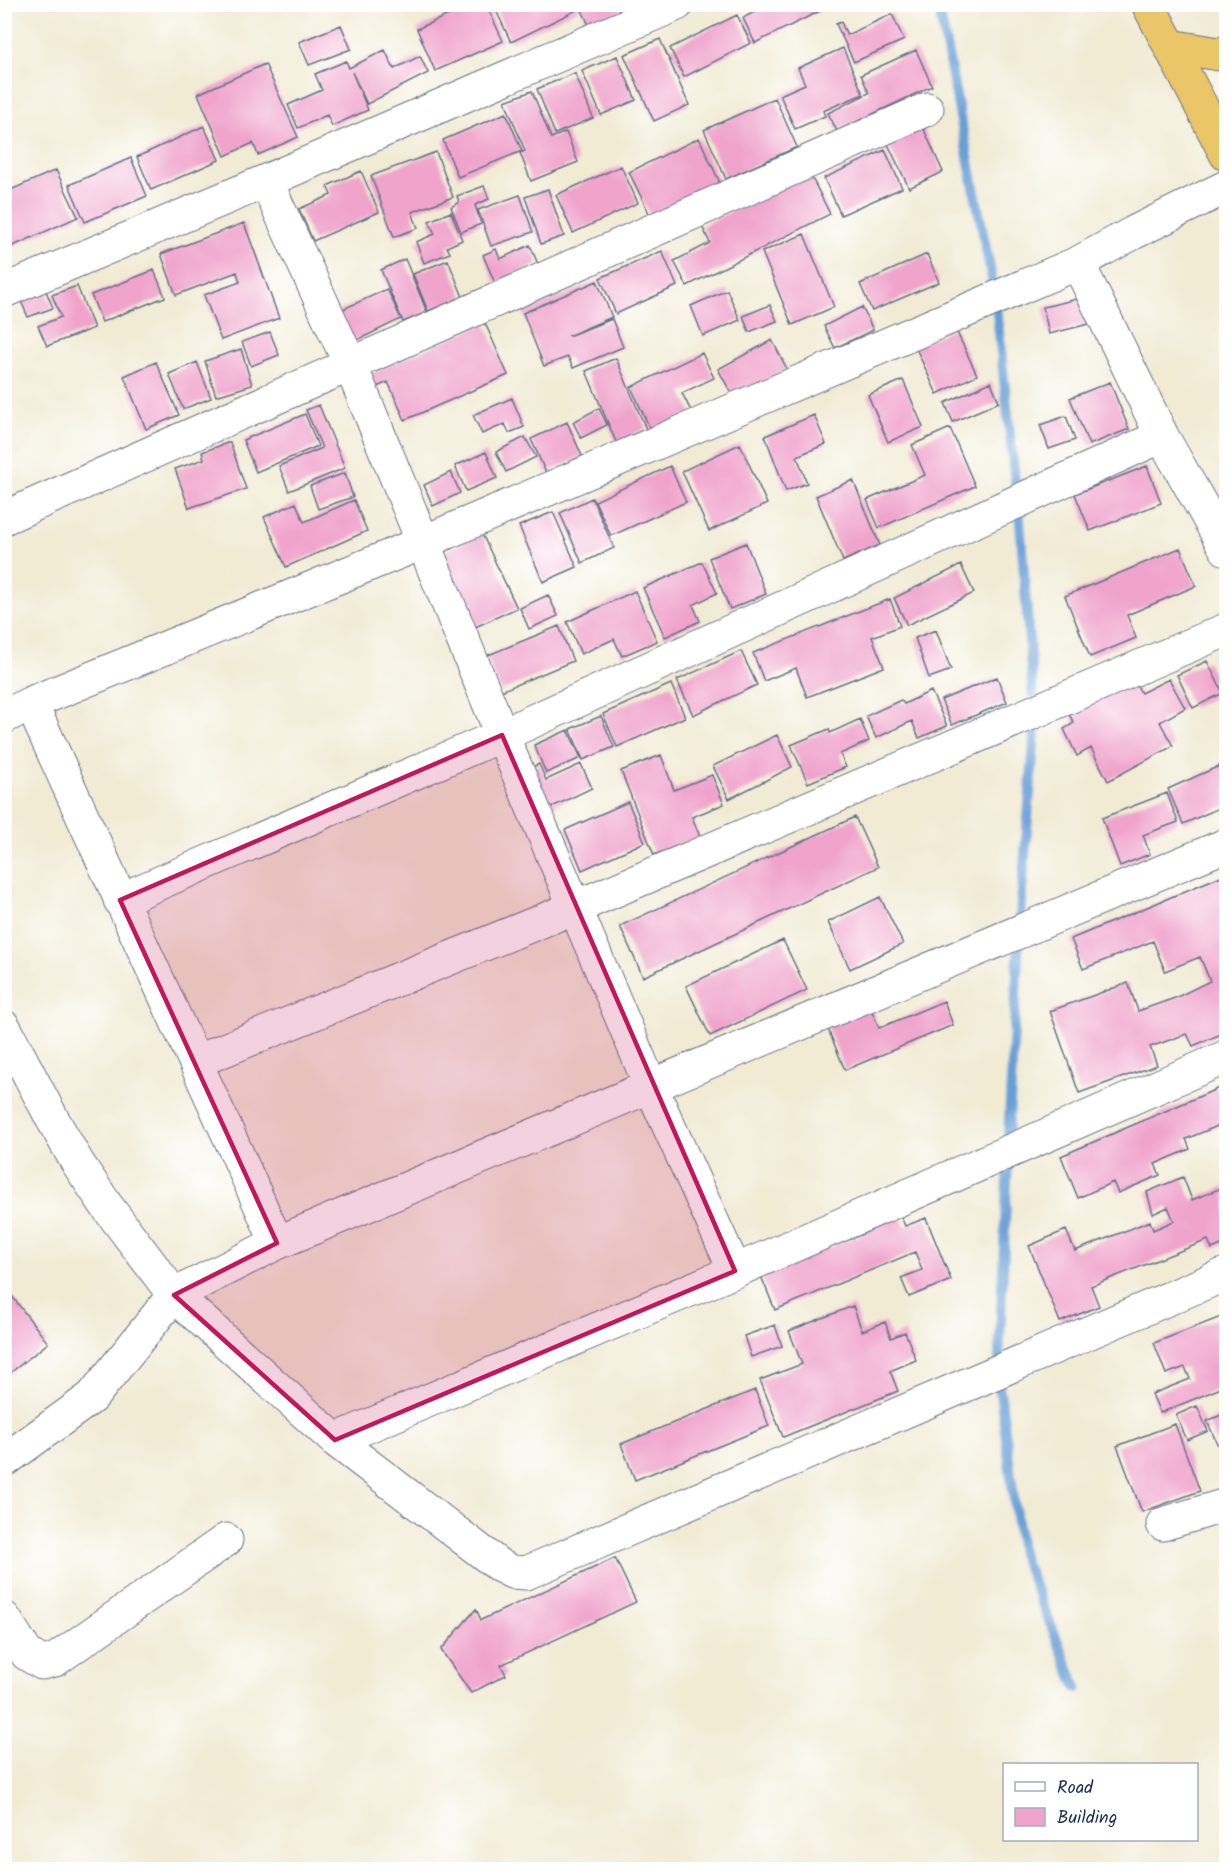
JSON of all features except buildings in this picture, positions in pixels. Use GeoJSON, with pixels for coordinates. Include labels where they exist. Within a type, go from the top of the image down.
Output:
{"type":"FeatureCollection","features":[{"type":"Feature","properties":{"kind":"highway"},"geometry":{"type":"LineString","coordinates":[[1148,4],[1227,154]]}},
{"type":"Feature","properties":{"kind":"highway"},"geometry":{"type":"LineString","coordinates":[[1170,46],[1219,54],[1227,52]]}},
{"type":"Feature","properties":{"kind":"street"},"geometry":{"type":"LineString","coordinates":[[4,291],[677,4]]}},
{"type":"Feature","properties":{"kind":"street"},"geometry":{"type":"LineString","coordinates":[[4,518],[927,109]]}},
{"type":"Feature","properties":{"kind":"street"},"geometry":{"type":"LineString","coordinates":[[266,181],[351,364],[502,735],[651,1087],[735,1270]]}},
{"type":"Feature","properties":{"kind":"street"},"geometry":{"type":"LineString","coordinates":[[277,1243],[197,1061],[120,900],[18,710],[424,542],[1078,264],[1133,233],[1227,187]]}},
{"type":"Feature","properties":{"kind":"street"},"geometry":{"type":"LineString","coordinates":[[1078,264],[1162,436],[1227,549]]}},
{"type":"Feature","properties":{"kind":"street"},"geometry":{"type":"LineString","coordinates":[[120,900],[502,735],[1162,436]]}},
{"type":"Feature","properties":{"kind":"street"},"geometry":{"type":"LineString","coordinates":[[197,1061],[576,907],[1227,630]]}},
{"type":"Feature","properties":{"kind":"street"},"geometry":{"type":"LineString","coordinates":[[4,1461],[92,1397],[174,1295],[277,1243],[1227,845]]}},
{"type":"Feature","properties":{"kind":"street"},"geometry":{"type":"LineString","coordinates":[[4,1027],[77,1162],[174,1295],[335,1440],[500,1566],[512,1572],[526,1573],[1227,1274]]}},
{"type":"Feature","properties":{"kind":"street"},"geometry":{"type":"LineString","coordinates":[[335,1440],[1227,1057]]}},
{"type":"Feature","properties":{"kind":"street"},"geometry":{"type":"LineString","coordinates":[[1162,1524],[1227,1505]]}},
{"type":"Feature","properties":{"kind":"street"},"geometry":{"type":"LineString","coordinates":[[4,1618],[27,1654],[42,1663],[56,1660],[226,1540]]}},
{"type":"Feature","properties":{"kind":"highlighted area"},"geometry":{"type":"Polygon","coordinates":[[[502,735],[735,1271],[335,1440],[174,1295],[277,1243],[120,900],[502,735]]]}},
{"type":"Feature","properties":{"kind":"waterway"},"geometry":{"type":"LineString","coordinates":[[938,4],[992,279]]}},
{"type":"Feature","properties":{"kind":"waterway"},"geometry":{"type":"LineString","coordinates":[[996,304],[1016,490]]}},
{"type":"Feature","properties":{"kind":"waterway"},"geometry":{"type":"LineString","coordinates":[[1019,508],[1033,694]]}},
{"type":"Feature","properties":{"kind":"waterway"},"geometry":{"type":"LineString","coordinates":[[1020,916],[1036,718]]}},
{"type":"Feature","properties":{"kind":"waterway"},"geometry":{"type":"LineString","coordinates":[[1008,1137],[1019,938]]}},
{"type":"Feature","properties":{"kind":"waterway"},"geometry":{"type":"LineString","coordinates":[[999,1360],[1008,1158]]}},
{"type":"Feature","properties":{"kind":"waterway"},"geometry":{"type":"LineString","coordinates":[[999,1384],[1021,1553],[1077,1688]]}}]}
